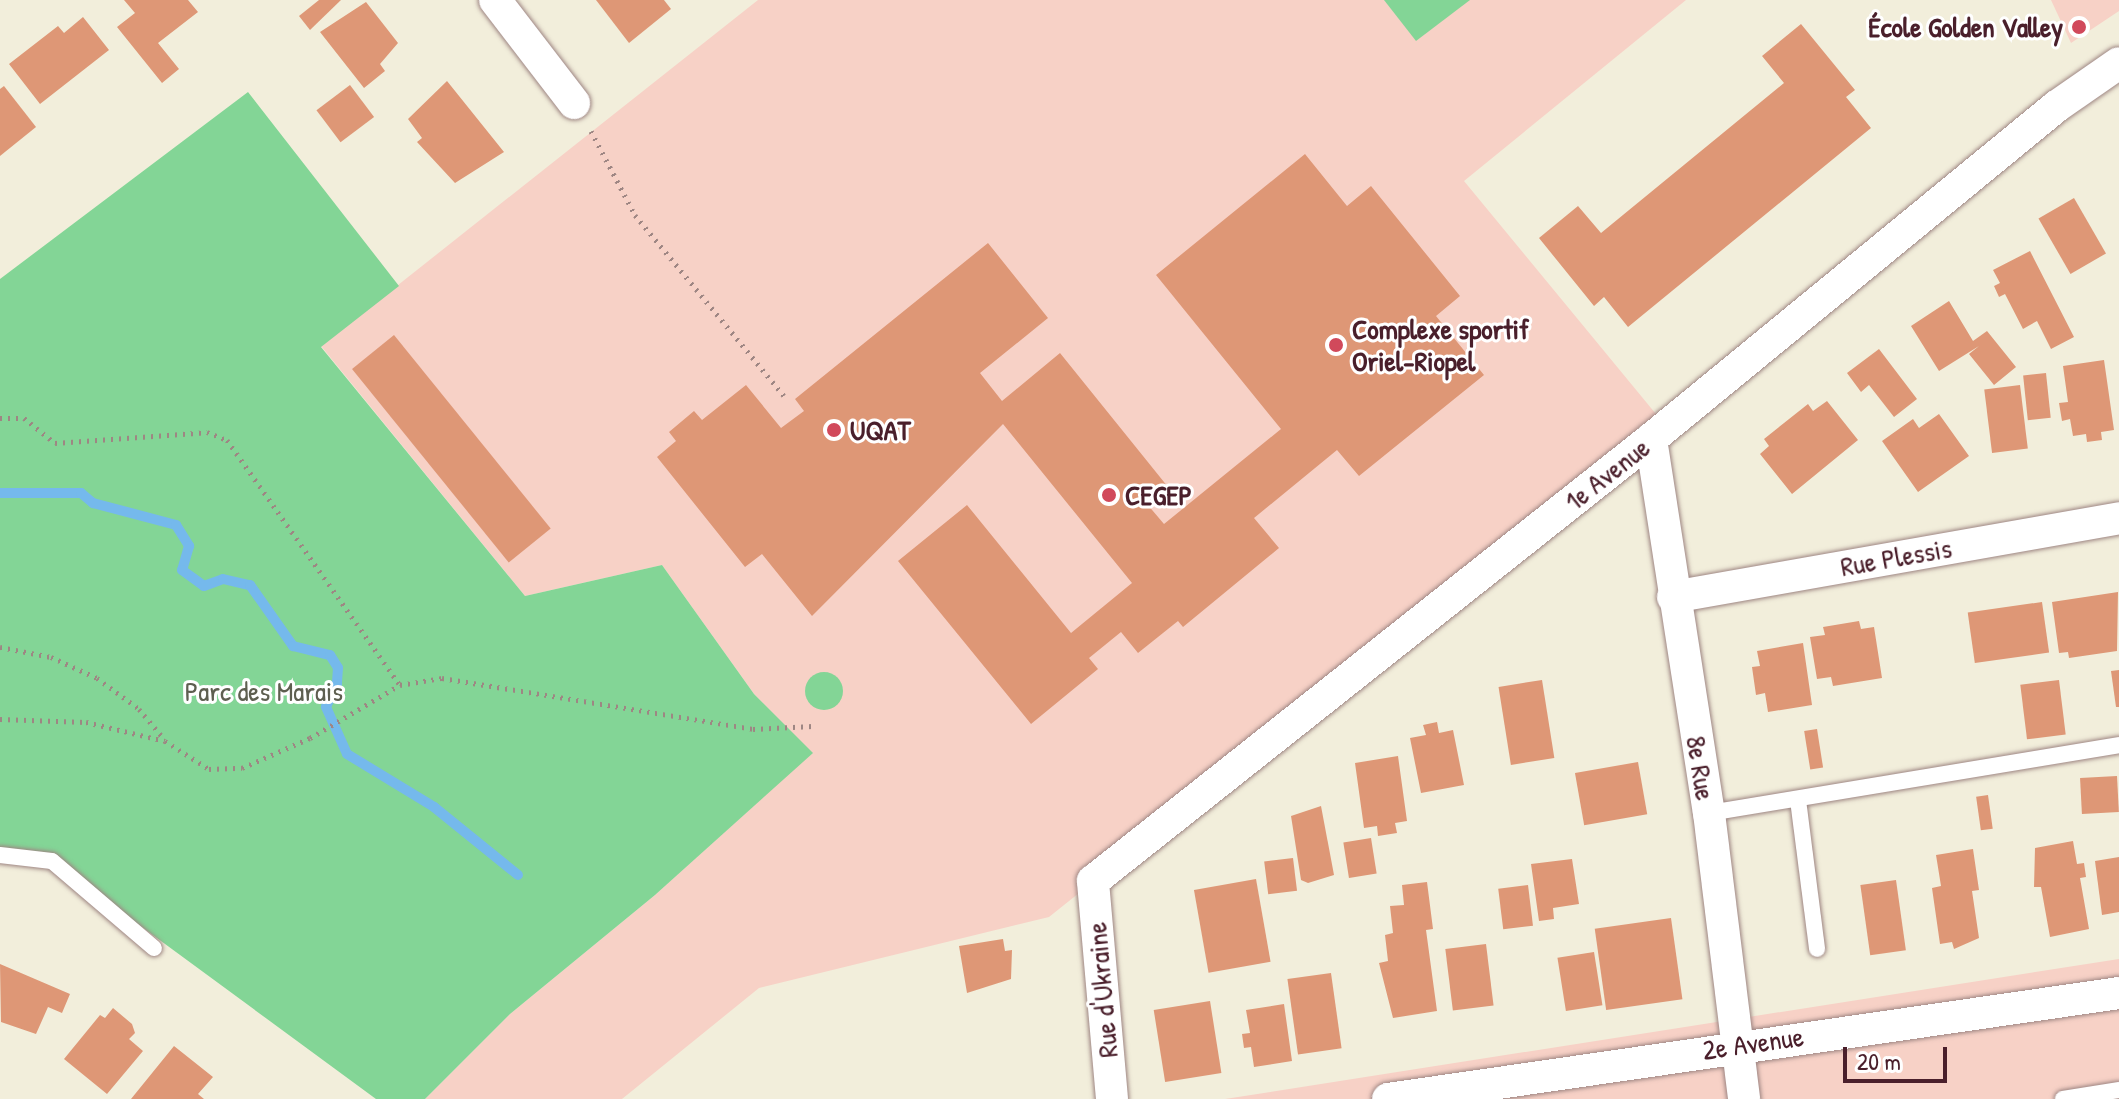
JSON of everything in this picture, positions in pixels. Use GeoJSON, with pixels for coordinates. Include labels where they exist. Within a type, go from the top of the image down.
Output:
{"type":"FeatureCollection","features":[{"type":"Feature","properties":{"kind":"street"},"geometry":{"type":"LineString","coordinates":[[495,0],[574,103]]}},
{"type":"Feature","properties":{"kind":"street","name":"1e Avenue"},"geometry":{"type":"LineString","coordinates":[[1093,881],[1651,439],[2003,150],[2119,63]]}},
{"type":"Feature","properties":{"kind":"street","name":"8e Rue"},"geometry":{"type":"LineString","coordinates":[[1651,439],[1673,597],[1709,813],[1744,1099]]}},
{"type":"Feature","properties":{"kind":"street","name":"Rue Plessis"},"geometry":{"type":"LineString","coordinates":[[1673,597],[2119,518]]}},
{"type":"Feature","properties":{"kind":"street","name":"Rue d'Ukraine"},"geometry":{"type":"LineString","coordinates":[[1093,881],[1112,1099]]}},
{"type":"Feature","properties":{"kind":"street","name":"2e Avenue"},"geometry":{"type":"LineString","coordinates":[[1388,1099],[1737,1045],[2119,993]]}},
{"type":"Feature","properties":{"kind":"lane"},"geometry":{"type":"LineString","coordinates":[[1709,813],[2119,745]]}},
{"type":"Feature","properties":{"kind":"lane"},"geometry":{"type":"LineString","coordinates":[[1798,800],[1817,949]]}},
{"type":"Feature","properties":{"kind":"lane"},"geometry":{"type":"LineString","coordinates":[[0,855],[52,861],[154,948]]}},
{"type":"Feature","properties":{"kind":"lane"},"geometry":{"type":"LineString","coordinates":[[2063,1099],[2119,1090]]}},
{"type":"Feature","properties":{"kind":"path"},"geometry":{"type":"LineString","coordinates":[[574,103],[635,215],[784,396]]}},
{"type":"Feature","properties":{"kind":"path"},"geometry":{"type":"LineString","coordinates":[[0,418],[24,418],[55,443],[207,432],[227,440],[400,685]]}},
{"type":"Feature","properties":{"kind":"path"},"geometry":{"type":"LineString","coordinates":[[0,647],[51,657],[97,678],[139,709],[165,741],[209,769],[231,769],[310,738],[400,685],[442,678],[753,729],[813,726]]}},
{"type":"Feature","properties":{"kind":"path"},"geometry":{"type":"LineString","coordinates":[[0,719],[86,722],[165,741]]}},
{"type":"Feature","properties":{"kind":"shaded area"},"geometry":{"type":"Polygon","coordinates":[[[758,0],[1686,0],[1464,181],[1665,425],[1049,917],[759,988],[622,1099],[425,1099],[510,1014],[655,895],[812,753],[754,694],[662,565],[525,596],[321,346],[758,0]]]}},
{"type":"Feature","properties":{"kind":"shaded area","name":"École Golden Valley"},"geometry":{"type":"Polygon","coordinates":[[[2051,0],[2119,0],[2119,11],[2071,43],[2051,0]]]}},
{"type":"Feature","properties":{"kind":"shaded area"},"geometry":{"type":"Polygon","coordinates":[[[2119,959],[2119,1099],[1225,1099],[2119,959]]]}},
{"type":"Feature","properties":{"kind":"green space"},"geometry":{"type":"Polygon","coordinates":[[[1384,0],[1470,0],[1416,41],[1384,0]]]}},
{"type":"Feature","properties":{"kind":"green space","name":"Parc des Marais"},"geometry":{"type":"Polygon","coordinates":[[[248,92],[399,286],[321,347],[525,596],[662,565],[754,694],[813,753],[655,895],[510,1014],[425,1099],[376,1099],[52,861],[0,855],[0,279],[248,92]]]}},
{"type":"Feature","properties":{"kind":"green space"},"geometry":{"type":"Polygon","coordinates":[[[824,672],[838,677],[843,691],[838,705],[824,710],[810,705],[805,691],[810,677],[824,672]]]}},
{"type":"Feature","properties":{"kind":"building"},"geometry":{"type":"Polygon","coordinates":[[[124,0],[188,0],[198,12],[158,43],[179,69],[162,83],[117,27],[135,13],[124,0]]]}},
{"type":"Feature","properties":{"kind":"building"},"geometry":{"type":"Polygon","coordinates":[[[319,0],[341,0],[310,30],[299,16],[319,0]]]}},
{"type":"Feature","properties":{"kind":"building"},"geometry":{"type":"Polygon","coordinates":[[[596,0],[664,0],[671,9],[629,43],[596,0]]]}},
{"type":"Feature","properties":{"kind":"building"},"geometry":{"type":"Polygon","coordinates":[[[366,2],[398,43],[380,64],[385,71],[364,88],[320,32],[366,2]]]}},
{"type":"Feature","properties":{"kind":"building"},"geometry":{"type":"Polygon","coordinates":[[[83,17],[109,50],[40,104],[9,64],[58,26],[64,33],[83,17]]]}},
{"type":"Feature","properties":{"kind":"building"},"geometry":{"type":"Polygon","coordinates":[[[1801,24],[1855,90],[1846,97],[1871,128],[1628,327],[1604,297],[1594,306],[1539,238],[1578,206],[1601,233],[1784,83],[1762,56],[1801,24]]]}},
{"type":"Feature","properties":{"kind":"building"},"geometry":{"type":"Polygon","coordinates":[[[447,81],[504,152],[455,183],[417,142],[422,138],[408,119],[447,81]]]}},
{"type":"Feature","properties":{"kind":"building"},"geometry":{"type":"Polygon","coordinates":[[[350,85],[374,117],[341,142],[316,110],[350,85]]]}},
{"type":"Feature","properties":{"kind":"building"},"geometry":{"type":"Polygon","coordinates":[[[4,86],[36,127],[0,156],[0,89],[4,86]]]}},
{"type":"Feature","properties":{"kind":"building"},"geometry":{"type":"Polygon","coordinates":[[[1305,154],[1347,206],[1371,186],[1460,296],[1436,316],[1484,375],[1359,476],[1337,450],[1254,518],[1279,548],[1183,627],[1178,621],[1138,653],[1121,632],[1089,658],[1098,669],[1031,724],[898,561],[967,505],[1071,633],[1132,583],[1003,424],[812,616],[762,554],[745,567],[657,457],[676,441],[669,432],[694,411],[702,420],[746,385],[781,428],[804,411],[795,399],[988,243],[1048,318],[980,373],[1002,401],[1060,353],[1168,487],[1147,504],[1164,524],[1281,429],[1156,275],[1305,154]]]}},
{"type":"Feature","properties":{"kind":"building"},"geometry":{"type":"Polygon","coordinates":[[[2074,198],[2106,253],[2070,274],[2038,218],[2074,198]]]}},
{"type":"Feature","properties":{"kind":"building"},"geometry":{"type":"Polygon","coordinates":[[[2030,251],[2074,337],[2051,349],[2037,321],[2023,329],[2005,294],[1999,297],[1994,286],[2000,283],[1993,270],[2030,251]]]}},
{"type":"Feature","properties":{"kind":"building"},"geometry":{"type":"Polygon","coordinates":[[[1949,301],[1973,341],[1987,331],[2016,367],[1994,385],[1969,354],[1979,346],[1939,371],[1911,326],[1949,301]]]}},
{"type":"Feature","properties":{"kind":"building"},"geometry":{"type":"Polygon","coordinates":[[[394,335],[551,529],[509,562],[352,369],[394,335]]]}},
{"type":"Feature","properties":{"kind":"building"},"geometry":{"type":"Polygon","coordinates":[[[1879,349],[1917,399],[1894,417],[1869,385],[1861,392],[1847,373],[1879,349]]]}},
{"type":"Feature","properties":{"kind":"building"},"geometry":{"type":"Polygon","coordinates":[[[2104,360],[2114,430],[2101,432],[2102,440],[2087,442],[2086,434],[2073,436],[2070,419],[2062,421],[2059,403],[2068,402],[2063,366],[2104,360]]]}},
{"type":"Feature","properties":{"kind":"building"},"geometry":{"type":"Polygon","coordinates":[[[2046,373],[2051,418],[2028,420],[2023,375],[2046,373]]]}},
{"type":"Feature","properties":{"kind":"building"},"geometry":{"type":"Polygon","coordinates":[[[2020,385],[2028,449],[1992,453],[1984,389],[2020,385]]]}},
{"type":"Feature","properties":{"kind":"building"},"geometry":{"type":"Polygon","coordinates":[[[1827,401],[1858,440],[1792,494],[1760,454],[1769,446],[1764,439],[1808,404],[1813,411],[1827,401]]]}},
{"type":"Feature","properties":{"kind":"building"},"geometry":{"type":"Polygon","coordinates":[[[1939,414],[1969,456],[1918,492],[1882,441],[1913,419],[1919,428],[1939,414]]]}},
{"type":"Feature","properties":{"kind":"building"},"geometry":{"type":"Polygon","coordinates":[[[2118,592],[2117,651],[2069,658],[2068,652],[2059,653],[2052,602],[2118,592]]]}},
{"type":"Feature","properties":{"kind":"building"},"geometry":{"type":"Polygon","coordinates":[[[2042,602],[2049,653],[1975,663],[1968,612],[2042,602]]]}},
{"type":"Feature","properties":{"kind":"building"},"geometry":{"type":"Polygon","coordinates":[[[1859,621],[1861,629],[1874,627],[1882,678],[1833,686],[1831,677],[1817,679],[1810,637],[1825,635],[1823,627],[1859,621]]]}},
{"type":"Feature","properties":{"kind":"building"},"geometry":{"type":"Polygon","coordinates":[[[1803,643],[1812,705],[1768,712],[1765,693],[1756,695],[1752,667],[1760,666],[1757,651],[1803,643]]]}},
{"type":"Feature","properties":{"kind":"building"},"geometry":{"type":"Polygon","coordinates":[[[2119,670],[2119,707],[2116,707],[2111,671],[2119,670]]]}},
{"type":"Feature","properties":{"kind":"building"},"geometry":{"type":"Polygon","coordinates":[[[1542,680],[1554,758],[1511,765],[1499,687],[1542,680]]]}},
{"type":"Feature","properties":{"kind":"building"},"geometry":{"type":"Polygon","coordinates":[[[2059,680],[2066,735],[2027,739],[2020,685],[2059,680]]]}},
{"type":"Feature","properties":{"kind":"building"},"geometry":{"type":"Polygon","coordinates":[[[1437,722],[1439,733],[1453,730],[1464,785],[1421,793],[1410,738],[1426,735],[1423,725],[1437,722]]]}},
{"type":"Feature","properties":{"kind":"building"},"geometry":{"type":"Polygon","coordinates":[[[1817,729],[1823,768],[1810,770],[1804,731],[1817,729]]]}},
{"type":"Feature","properties":{"kind":"building"},"geometry":{"type":"Polygon","coordinates":[[[1398,756],[1407,821],[1395,823],[1397,833],[1378,836],[1377,826],[1364,828],[1355,763],[1398,756]]]}},
{"type":"Feature","properties":{"kind":"building"},"geometry":{"type":"Polygon","coordinates":[[[1638,762],[1647,814],[1584,825],[1575,773],[1638,762]]]}},
{"type":"Feature","properties":{"kind":"building"},"geometry":{"type":"Polygon","coordinates":[[[2117,776],[2119,812],[2082,814],[2080,778],[2117,776]]]}},
{"type":"Feature","properties":{"kind":"building"},"geometry":{"type":"Polygon","coordinates":[[[1988,795],[1993,829],[1981,830],[1976,797],[1988,795]]]}},
{"type":"Feature","properties":{"kind":"building"},"geometry":{"type":"Polygon","coordinates":[[[1321,806],[1334,875],[1308,883],[1301,880],[1291,816],[1321,806]]]}},
{"type":"Feature","properties":{"kind":"building"},"geometry":{"type":"Polygon","coordinates":[[[1371,838],[1377,874],[1349,878],[1343,842],[1371,838]]]}},
{"type":"Feature","properties":{"kind":"building"},"geometry":{"type":"Polygon","coordinates":[[[2073,841],[2077,864],[2084,863],[2086,877],[2080,878],[2089,929],[2050,937],[2041,887],[2034,887],[2035,848],[2073,841]]]}},
{"type":"Feature","properties":{"kind":"building"},"geometry":{"type":"Polygon","coordinates":[[[1973,849],[1979,890],[1972,891],[1979,938],[1954,949],[1952,942],[1940,944],[1932,888],[1941,886],[1936,855],[1973,849]]]}},
{"type":"Feature","properties":{"kind":"building"},"geometry":{"type":"Polygon","coordinates":[[[2119,857],[2119,912],[2102,915],[2095,861],[2119,857]]]}},
{"type":"Feature","properties":{"kind":"building"},"geometry":{"type":"Polygon","coordinates":[[[1293,858],[1297,891],[1268,894],[1264,862],[1293,858]]]}},
{"type":"Feature","properties":{"kind":"building"},"geometry":{"type":"Polygon","coordinates":[[[1572,859],[1579,904],[1553,908],[1554,919],[1539,921],[1531,864],[1572,859]]]}},
{"type":"Feature","properties":{"kind":"building"},"geometry":{"type":"Polygon","coordinates":[[[1256,879],[1271,962],[1209,973],[1194,890],[1256,879]]]}},
{"type":"Feature","properties":{"kind":"building"},"geometry":{"type":"Polygon","coordinates":[[[1896,880],[1906,950],[1870,955],[1860,885],[1896,880]]]}},
{"type":"Feature","properties":{"kind":"building"},"geometry":{"type":"Polygon","coordinates":[[[1427,882],[1433,929],[1426,930],[1437,1011],[1393,1018],[1379,963],[1388,961],[1385,935],[1393,933],[1390,906],[1404,905],[1402,885],[1427,882]]]}},
{"type":"Feature","properties":{"kind":"building"},"geometry":{"type":"Polygon","coordinates":[[[1528,885],[1533,926],[1503,929],[1498,889],[1528,885]]]}},
{"type":"Feature","properties":{"kind":"building"},"geometry":{"type":"Polygon","coordinates":[[[1671,918],[1682,999],[1606,1010],[1595,929],[1671,918]]]}},
{"type":"Feature","properties":{"kind":"building"},"geometry":{"type":"Polygon","coordinates":[[[1003,939],[1005,951],[1012,950],[1011,979],[967,993],[959,946],[1003,939]]]}},
{"type":"Feature","properties":{"kind":"building"},"geometry":{"type":"Polygon","coordinates":[[[1486,944],[1494,1006],[1453,1011],[1445,949],[1486,944]]]}},
{"type":"Feature","properties":{"kind":"building"},"geometry":{"type":"Polygon","coordinates":[[[1594,952],[1602,1005],[1566,1011],[1557,958],[1594,952]]]}},
{"type":"Feature","properties":{"kind":"building"},"geometry":{"type":"Polygon","coordinates":[[[0,964],[70,994],[62,1013],[48,1007],[36,1034],[1,1022],[0,964]]]}},
{"type":"Feature","properties":{"kind":"building"},"geometry":{"type":"Polygon","coordinates":[[[1331,973],[1342,1048],[1298,1054],[1287,979],[1331,973]]]}},
{"type":"Feature","properties":{"kind":"building"},"geometry":{"type":"Polygon","coordinates":[[[1210,1001],[1221,1073],[1165,1082],[1154,1010],[1210,1001]]]}},
{"type":"Feature","properties":{"kind":"building"},"geometry":{"type":"Polygon","coordinates":[[[1284,1004],[1292,1061],[1254,1067],[1251,1047],[1244,1048],[1242,1034],[1250,1033],[1246,1010],[1284,1004]]]}},
{"type":"Feature","properties":{"kind":"building"},"geometry":{"type":"Polygon","coordinates":[[[113,1008],[132,1024],[135,1033],[129,1039],[143,1051],[107,1094],[64,1059],[100,1015],[105,1018],[113,1008]]]}},
{"type":"Feature","properties":{"kind":"building"},"geometry":{"type":"Polygon","coordinates":[[[174,1046],[213,1077],[198,1094],[204,1099],[131,1099],[174,1046]]]}},
{"type":"Feature","properties":{"kind":"waterway"},"geometry":{"type":"LineString","coordinates":[[0,493],[81,493],[93,503],[176,525],[189,546],[182,570],[204,586],[223,579],[250,585],[293,646],[330,655],[338,668],[337,684],[326,707],[347,754],[434,807],[518,875]]}},
{"type":"Feature","properties":{"kind":"place","name":"École Golden Valley"},"geometry":{"type":"Point","coordinates":[2079,27]}},
{"type":"Feature","properties":{"kind":"place","name":"Complexe sportif Oriel-Riopel"},"geometry":{"type":"Point","coordinates":[1336,345]}},
{"type":"Feature","properties":{"kind":"place","name":"UQAT"},"geometry":{"type":"Point","coordinates":[834,430]}},
{"type":"Feature","properties":{"kind":"place","name":"CEGEP"},"geometry":{"type":"Point","coordinates":[1109,495]}}]}
